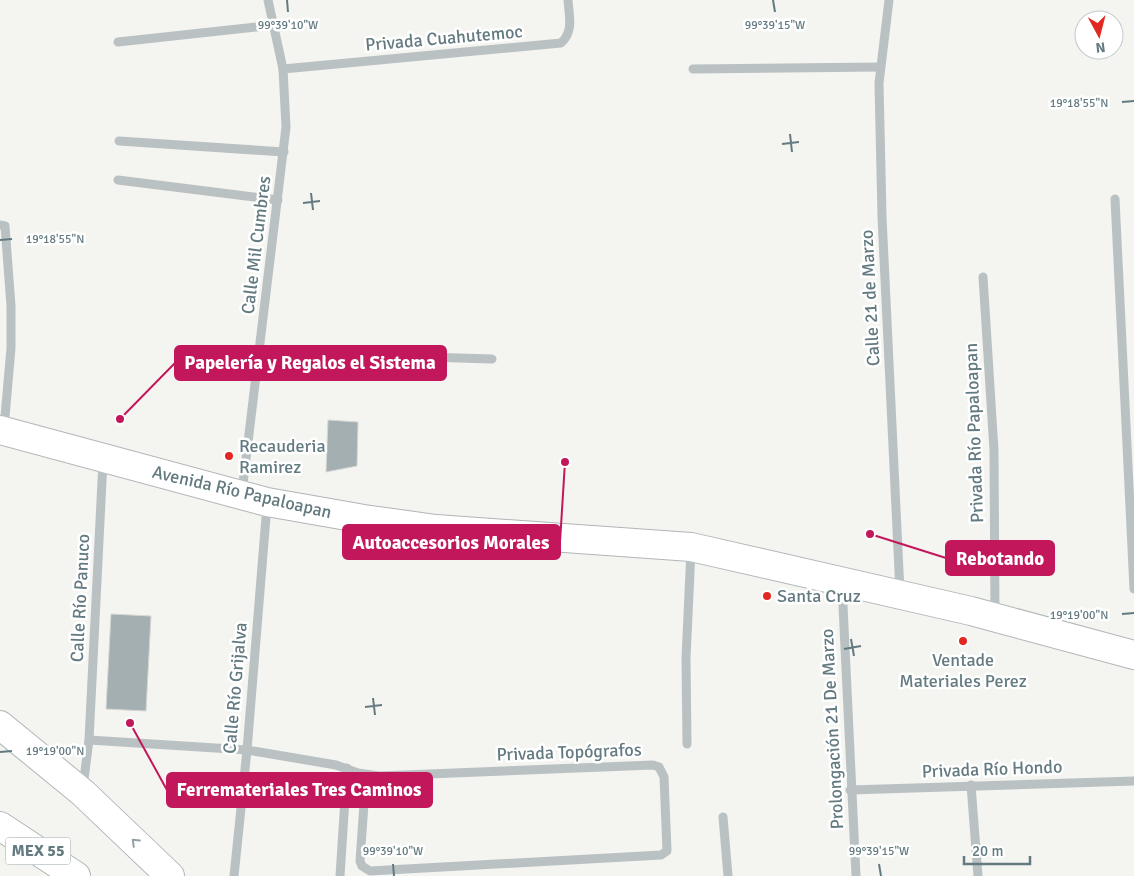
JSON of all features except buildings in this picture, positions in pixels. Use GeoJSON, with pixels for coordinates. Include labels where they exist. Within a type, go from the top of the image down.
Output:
{"type":"FeatureCollection","features":[{"type":"Feature","properties":{"kind":"main road","name":"Avenida Río Papaloapan"},"geometry":{"type":"LineString","coordinates":[[2,430],[254,498],[364,519],[436,529],[691,547],[842,580],[1134,655]]}},
{"type":"Feature","properties":{"kind":"main road"},"geometry":{"type":"LineString","coordinates":[[0,726],[83,793],[170,876]]}},
{"type":"Feature","properties":{"kind":"main road","name":"MEX 55"},"geometry":{"type":"LineString","coordinates":[[0,826],[76,876]]}},
{"type":"Feature","properties":{"kind":"street","name":"Calle Mil Cumbres"},"geometry":{"type":"LineString","coordinates":[[254,498],[259,352],[284,152],[286,104],[283,69],[268,0]]}},
{"type":"Feature","properties":{"kind":"street","name":"Privada Cuahutemoc"},"geometry":{"type":"LineString","coordinates":[[283,69],[561,43],[568,37],[570,28],[568,0]]}},
{"type":"Feature","properties":{"kind":"street","name":"Calle 21 de Marzo"},"geometry":{"type":"LineString","coordinates":[[889,0],[880,66],[882,217],[900,595]]}},
{"type":"Feature","properties":{"kind":"street"},"geometry":{"type":"LineString","coordinates":[[118,42],[274,25]]}},
{"type":"Feature","properties":{"kind":"street"},"geometry":{"type":"LineString","coordinates":[[693,69],[880,66]]}},
{"type":"Feature","properties":{"kind":"street"},"geometry":{"type":"LineString","coordinates":[[119,141],[284,152]]}},
{"type":"Feature","properties":{"kind":"street"},"geometry":{"type":"LineString","coordinates":[[118,180],[278,200]]}},
{"type":"Feature","properties":{"kind":"street"},"geometry":{"type":"LineString","coordinates":[[1116,199],[1134,589]]}},
{"type":"Feature","properties":{"kind":"street"},"geometry":{"type":"LineString","coordinates":[[2,226],[11,306],[11,348],[2,430]]}},
{"type":"Feature","properties":{"kind":"street","name":"Privada Río Papaloapan"},"geometry":{"type":"LineString","coordinates":[[982,277],[994,450],[995,618]]}},
{"type":"Feature","properties":{"kind":"street"},"geometry":{"type":"LineString","coordinates":[[259,352],[492,359]]}},
{"type":"Feature","properties":{"kind":"street","name":"Calle Río Panuco"},"geometry":{"type":"LineString","coordinates":[[83,793],[89,740],[103,458]]}},
{"type":"Feature","properties":{"kind":"street","name":"Calle Río Grijalva"},"geometry":{"type":"LineString","coordinates":[[234,876],[247,750],[254,498]]}},
{"type":"Feature","properties":{"kind":"street"},"geometry":{"type":"LineString","coordinates":[[687,744],[686,658],[691,547]]}},
{"type":"Feature","properties":{"kind":"street","name":"Prolongación 21 De Marzo"},"geometry":{"type":"LineString","coordinates":[[842,580],[850,790],[856,876]]}},
{"type":"Feature","properties":{"kind":"street"},"geometry":{"type":"LineString","coordinates":[[89,740],[247,750],[347,768],[366,775]]}},
{"type":"Feature","properties":{"kind":"street","name":"Privada Topógrafos"},"geometry":{"type":"LineString","coordinates":[[653,765],[659,767],[664,777],[667,851],[661,855],[370,871],[362,866],[360,861],[366,775],[653,765]]}},
{"type":"Feature","properties":{"kind":"street"},"geometry":{"type":"LineString","coordinates":[[340,876],[347,768]]}},
{"type":"Feature","properties":{"kind":"street","name":"Privada Río Hondo"},"geometry":{"type":"LineString","coordinates":[[850,790],[1134,781]]}},
{"type":"Feature","properties":{"kind":"street"},"geometry":{"type":"LineString","coordinates":[[971,785],[978,876]]}},
{"type":"Feature","properties":{"kind":"street"},"geometry":{"type":"LineString","coordinates":[[723,817],[728,876]]}},
{"type":"Feature","properties":{"kind":"place","name":"Papelería y Regalos el Sistema"},"geometry":{"type":"Point","coordinates":[120,419]}},
{"type":"Feature","properties":{"kind":"place","name":"Recauderia Ramirez"},"geometry":{"type":"Point","coordinates":[229,456]}},
{"type":"Feature","properties":{"kind":"place","name":"Autoaccesorios Morales"},"geometry":{"type":"Point","coordinates":[565,462]}},
{"type":"Feature","properties":{"kind":"place","name":"Rebotando"},"geometry":{"type":"Point","coordinates":[870,534]}},
{"type":"Feature","properties":{"kind":"place","name":"Santa Cruz"},"geometry":{"type":"Point","coordinates":[767,596]}},
{"type":"Feature","properties":{"kind":"place","name":"Ventade Materiales Perez"},"geometry":{"type":"Point","coordinates":[963,641]}},
{"type":"Feature","properties":{"kind":"place","name":"Ferremateriales Tres Caminos"},"geometry":{"type":"Point","coordinates":[130,723]}}]}
